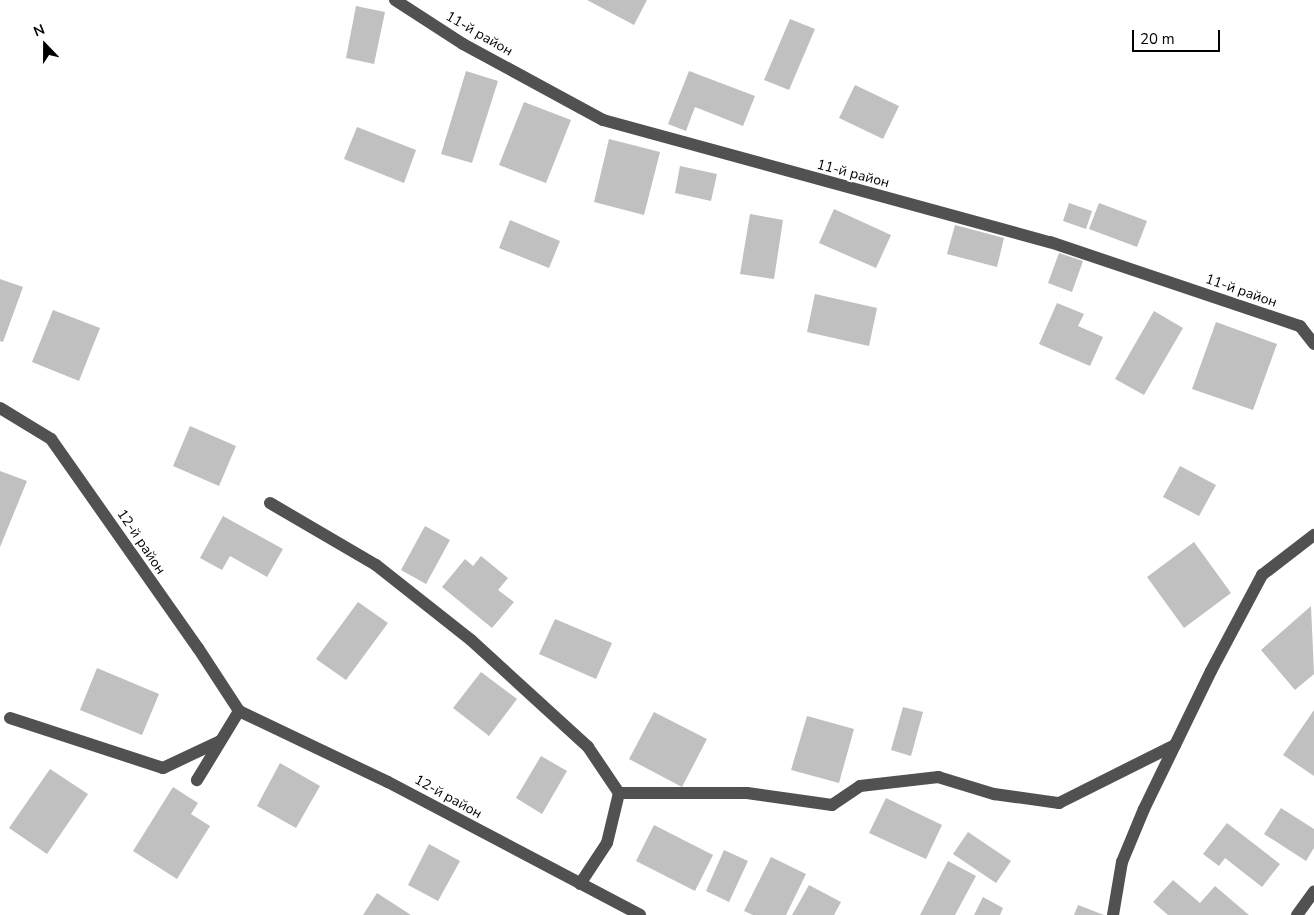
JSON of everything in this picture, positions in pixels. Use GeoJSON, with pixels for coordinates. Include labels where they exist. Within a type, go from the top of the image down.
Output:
{"type":"FeatureCollection","features":[{"type":"Feature","properties":{"kind":"street","name":"11-й район"},"geometry":{"type":"LineString","coordinates":[[395,0],[463,44],[602,120],[1050,242],[1300,326],[1314,344]]}},
{"type":"Feature","properties":{"kind":"street","name":"12-й район"},"geometry":{"type":"LineString","coordinates":[[0,408],[51,439],[198,648],[239,711],[388,782],[640,915]]}},
{"type":"Feature","properties":{"kind":"street"},"geometry":{"type":"LineString","coordinates":[[270,503],[376,565],[471,640],[588,747],[619,793],[607,844],[580,884]]}},
{"type":"Feature","properties":{"kind":"street"},"geometry":{"type":"LineString","coordinates":[[1113,915],[1122,862],[1174,746],[1262,575],[1314,535]]}},
{"type":"Feature","properties":{"kind":"street"},"geometry":{"type":"LineString","coordinates":[[197,780],[239,711]]}},
{"type":"Feature","properties":{"kind":"street"},"geometry":{"type":"LineString","coordinates":[[10,718],[163,768],[220,741]]}},
{"type":"Feature","properties":{"kind":"street"},"geometry":{"type":"LineString","coordinates":[[619,793],[747,793],[832,805],[860,786],[938,776],[994,794],[1059,802],[1174,746]]}},
{"type":"Feature","properties":{"kind":"street"},"geometry":{"type":"LineString","coordinates":[[1297,915],[1314,892]]}},
{"type":"Feature","properties":{"kind":"building"},"geometry":{"type":"Polygon","coordinates":[[[587,0],[647,0],[634,25],[587,0]]]}},
{"type":"Feature","properties":{"kind":"building"},"geometry":{"type":"Polygon","coordinates":[[[356,6],[385,12],[374,64],[346,58],[356,6]]]}},
{"type":"Feature","properties":{"kind":"building"},"geometry":{"type":"Polygon","coordinates":[[[790,19],[815,29],[789,90],[764,80],[790,19]]]}},
{"type":"Feature","properties":{"kind":"building"},"geometry":{"type":"Polygon","coordinates":[[[466,71],[498,81],[472,163],[441,154],[466,71]]]}},
{"type":"Feature","properties":{"kind":"building"},"geometry":{"type":"Polygon","coordinates":[[[689,71],[755,96],[743,126],[695,107],[686,131],[668,124],[689,71]]]}},
{"type":"Feature","properties":{"kind":"building"},"geometry":{"type":"Polygon","coordinates":[[[855,85],[899,106],[883,139],[839,118],[855,85]]]}},
{"type":"Feature","properties":{"kind":"building"},"geometry":{"type":"Polygon","coordinates":[[[524,102],[571,120],[546,183],[499,165],[524,102]]]}},
{"type":"Feature","properties":{"kind":"building"},"geometry":{"type":"Polygon","coordinates":[[[357,127],[416,150],[404,183],[344,159],[357,127]]]}},
{"type":"Feature","properties":{"kind":"building"},"geometry":{"type":"Polygon","coordinates":[[[609,139],[660,152],[644,215],[594,202],[609,139]]]}},
{"type":"Feature","properties":{"kind":"building"},"geometry":{"type":"Polygon","coordinates":[[[680,166],[717,174],[711,201],[675,193],[680,166]]]}},
{"type":"Feature","properties":{"kind":"building"},"geometry":{"type":"Polygon","coordinates":[[[1069,203],[1092,211],[1086,229],[1063,221],[1069,203]]]}},
{"type":"Feature","properties":{"kind":"building"},"geometry":{"type":"Polygon","coordinates":[[[1099,203],[1147,221],[1137,247],[1089,229],[1099,203]]]}},
{"type":"Feature","properties":{"kind":"building"},"geometry":{"type":"Polygon","coordinates":[[[834,209],[891,235],[876,268],[819,243],[834,209]]]}},
{"type":"Feature","properties":{"kind":"building"},"geometry":{"type":"Polygon","coordinates":[[[750,214],[783,220],[774,279],[740,274],[750,214]]]}},
{"type":"Feature","properties":{"kind":"building"},"geometry":{"type":"Polygon","coordinates":[[[510,220],[560,241],[549,268],[499,248],[510,220]]]}},
{"type":"Feature","properties":{"kind":"building"},"geometry":{"type":"Polygon","coordinates":[[[955,225],[1004,238],[997,267],[947,254],[955,225]]]}},
{"type":"Feature","properties":{"kind":"building"},"geometry":{"type":"Polygon","coordinates":[[[1059,253],[1083,261],[1072,292],[1048,283],[1059,253]]]}},
{"type":"Feature","properties":{"kind":"building"},"geometry":{"type":"Polygon","coordinates":[[[0,279],[23,287],[3,342],[0,341],[0,279]]]}},
{"type":"Feature","properties":{"kind":"building"},"geometry":{"type":"Polygon","coordinates":[[[815,294],[877,308],[869,346],[807,332],[815,294]]]}},
{"type":"Feature","properties":{"kind":"building"},"geometry":{"type":"Polygon","coordinates":[[[1057,303],[1084,314],[1078,326],[1103,337],[1090,366],[1039,344],[1057,303]]]}},
{"type":"Feature","properties":{"kind":"building"},"geometry":{"type":"Polygon","coordinates":[[[53,310],[100,328],[79,381],[32,362],[53,310]]]}},
{"type":"Feature","properties":{"kind":"building"},"geometry":{"type":"Polygon","coordinates":[[[1154,311],[1183,328],[1144,395],[1115,379],[1154,311]]]}},
{"type":"Feature","properties":{"kind":"building"},"geometry":{"type":"Polygon","coordinates":[[[1216,322],[1277,344],[1253,410],[1192,389],[1216,322]]]}},
{"type":"Feature","properties":{"kind":"building"},"geometry":{"type":"Polygon","coordinates":[[[190,426],[236,446],[219,486],[173,466],[190,426]]]}},
{"type":"Feature","properties":{"kind":"building"},"geometry":{"type":"Polygon","coordinates":[[[1180,466],[1216,485],[1199,516],[1163,497],[1180,466]]]}},
{"type":"Feature","properties":{"kind":"building"},"geometry":{"type":"Polygon","coordinates":[[[0,471],[27,481],[0,547],[0,471]]]}},
{"type":"Feature","properties":{"kind":"building"},"geometry":{"type":"Polygon","coordinates":[[[223,516],[283,549],[267,577],[230,556],[222,570],[200,558],[223,516]]]}},
{"type":"Feature","properties":{"kind":"building"},"geometry":{"type":"Polygon","coordinates":[[[425,526],[450,540],[426,584],[401,570],[425,526]]]}},
{"type":"Feature","properties":{"kind":"building"},"geometry":{"type":"Polygon","coordinates":[[[1194,542],[1231,593],[1184,628],[1147,577],[1194,542]]]}},
{"type":"Feature","properties":{"kind":"building"},"geometry":{"type":"Polygon","coordinates":[[[481,556],[508,578],[498,590],[514,602],[492,628],[442,587],[465,559],[473,566],[481,556]]]}},
{"type":"Feature","properties":{"kind":"building"},"geometry":{"type":"Polygon","coordinates":[[[358,602],[388,623],[346,680],[316,659],[358,602]]]}},
{"type":"Feature","properties":{"kind":"building"},"geometry":{"type":"Polygon","coordinates":[[[1311,606],[1314,674],[1295,690],[1261,650],[1311,606]]]}},
{"type":"Feature","properties":{"kind":"building"},"geometry":{"type":"Polygon","coordinates":[[[555,619],[612,643],[596,679],[539,654],[555,619]]]}},
{"type":"Feature","properties":{"kind":"building"},"geometry":{"type":"Polygon","coordinates":[[[97,668],[159,694],[142,735],[80,710],[97,668]]]}},
{"type":"Feature","properties":{"kind":"building"},"geometry":{"type":"Polygon","coordinates":[[[481,672],[517,699],[489,736],[453,708],[481,672]]]}},
{"type":"Feature","properties":{"kind":"building"},"geometry":{"type":"Polygon","coordinates":[[[903,707],[923,712],[911,756],[891,750],[903,707]]]}},
{"type":"Feature","properties":{"kind":"building"},"geometry":{"type":"Polygon","coordinates":[[[1314,710],[1314,776],[1283,755],[1314,710]]]}},
{"type":"Feature","properties":{"kind":"building"},"geometry":{"type":"Polygon","coordinates":[[[654,712],[707,739],[682,787],[629,759],[654,712]]]}},
{"type":"Feature","properties":{"kind":"building"},"geometry":{"type":"Polygon","coordinates":[[[807,716],[854,729],[839,783],[791,770],[807,716]]]}},
{"type":"Feature","properties":{"kind":"building"},"geometry":{"type":"Polygon","coordinates":[[[541,756],[567,771],[542,814],[516,798],[541,756]]]}},
{"type":"Feature","properties":{"kind":"building"},"geometry":{"type":"Polygon","coordinates":[[[280,763],[320,786],[296,828],[257,806],[280,763]]]}},
{"type":"Feature","properties":{"kind":"building"},"geometry":{"type":"Polygon","coordinates":[[[50,769],[88,794],[47,854],[9,828],[50,769]]]}},
{"type":"Feature","properties":{"kind":"building"},"geometry":{"type":"Polygon","coordinates":[[[173,787],[198,803],[191,814],[210,826],[177,879],[133,851],[173,787]]]}},
{"type":"Feature","properties":{"kind":"building"},"geometry":{"type":"Polygon","coordinates":[[[886,798],[942,825],[926,859],[869,833],[886,798]]]}},
{"type":"Feature","properties":{"kind":"building"},"geometry":{"type":"Polygon","coordinates":[[[1281,808],[1314,829],[1314,848],[1306,861],[1264,834],[1281,808]]]}},
{"type":"Feature","properties":{"kind":"building"},"geometry":{"type":"Polygon","coordinates":[[[1227,823],[1280,864],[1262,887],[1225,858],[1219,866],[1203,854],[1227,823]]]}},
{"type":"Feature","properties":{"kind":"building"},"geometry":{"type":"Polygon","coordinates":[[[654,825],[713,855],[695,891],[636,861],[654,825]]]}},
{"type":"Feature","properties":{"kind":"building"},"geometry":{"type":"Polygon","coordinates":[[[968,832],[1011,861],[996,883],[953,854],[968,832]]]}},
{"type":"Feature","properties":{"kind":"building"},"geometry":{"type":"Polygon","coordinates":[[[429,844],[460,861],[438,901],[408,885],[429,844]]]}},
{"type":"Feature","properties":{"kind":"building"},"geometry":{"type":"Polygon","coordinates":[[[724,850],[748,861],[729,902],[706,891],[724,850]]]}},
{"type":"Feature","properties":{"kind":"building"},"geometry":{"type":"Polygon","coordinates":[[[771,857],[806,874],[786,915],[753,915],[744,911],[771,857]]]}},
{"type":"Feature","properties":{"kind":"building"},"geometry":{"type":"Polygon","coordinates":[[[948,861],[976,876],[955,915],[920,915],[948,861]]]}},
{"type":"Feature","properties":{"kind":"building"},"geometry":{"type":"Polygon","coordinates":[[[1173,880],[1200,903],[1215,886],[1249,915],[1168,915],[1153,902],[1173,880]]]}},
{"type":"Feature","properties":{"kind":"building"},"geometry":{"type":"Polygon","coordinates":[[[809,885],[841,902],[834,915],[792,915],[809,885]]]}},
{"type":"Feature","properties":{"kind":"building"},"geometry":{"type":"Polygon","coordinates":[[[377,893],[411,915],[363,915],[377,893]]]}},
{"type":"Feature","properties":{"kind":"building"},"geometry":{"type":"Polygon","coordinates":[[[983,897],[1003,908],[1000,915],[974,915],[983,897]]]}},
{"type":"Feature","properties":{"kind":"building"},"geometry":{"type":"Polygon","coordinates":[[[1078,905],[1104,915],[1074,915],[1078,905]]]}}]}
